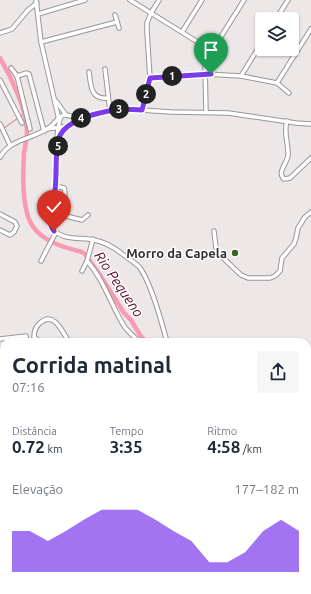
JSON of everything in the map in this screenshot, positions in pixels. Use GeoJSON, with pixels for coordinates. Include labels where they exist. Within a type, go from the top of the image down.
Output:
{"type":"FeatureCollection","features":[{"type":"Feature","properties":{"kind":"street"},"geometry":{"type":"LineString","coordinates":[[38,14],[72,1],[85,0]]}},
{"type":"Feature","properties":{"kind":"street"},"geometry":{"type":"LineString","coordinates":[[130,0],[212,51]]}},
{"type":"Feature","properties":{"kind":"street"},"geometry":{"type":"LineString","coordinates":[[142,110],[150,78],[147,23],[159,0]]}},
{"type":"Feature","properties":{"kind":"street"},"geometry":{"type":"LineString","coordinates":[[182,32],[202,0]]}},
{"type":"Feature","properties":{"kind":"street"},"geometry":{"type":"LineString","coordinates":[[206,112],[205,65],[212,51],[244,0]]}},
{"type":"Feature","properties":{"kind":"street"},"geometry":{"type":"LineString","coordinates":[[280,12],[288,0]]}},
{"type":"Feature","properties":{"kind":"street"},"geometry":{"type":"LineString","coordinates":[[36,2],[41,42],[59,120],[55,186],[50,218],[52,228],[56,232],[68,237],[93,239],[106,242],[138,267],[154,302],[166,338]]}},
{"type":"Feature","properties":{"kind":"street"},"geometry":{"type":"LineString","coordinates":[[0,33],[12,29],[36,2]]}},
{"type":"Feature","properties":{"kind":"street"},"geometry":{"type":"LineString","coordinates":[[116,15],[119,28]]}},
{"type":"Feature","properties":{"kind":"street"},"geometry":{"type":"LineString","coordinates":[[41,42],[117,22]]}},
{"type":"Feature","properties":{"kind":"street"},"geometry":{"type":"LineString","coordinates":[[277,83],[311,29]]}},
{"type":"Feature","properties":{"kind":"street"},"geometry":{"type":"LineString","coordinates":[[241,76],[255,53]]}},
{"type":"Feature","properties":{"kind":"street"},"geometry":{"type":"LineString","coordinates":[[11,68],[17,76],[30,129]]}},
{"type":"Feature","properties":{"kind":"street"},"geometry":{"type":"LineString","coordinates":[[105,69],[110,111]]}},
{"type":"Feature","properties":{"kind":"street"},"geometry":{"type":"LineString","coordinates":[[89,72],[91,85],[95,95],[99,98],[108,98]]}},
{"type":"Feature","properties":{"kind":"street"},"geometry":{"type":"LineString","coordinates":[[17,76],[27,73],[29,74],[45,130]]}},
{"type":"Feature","properties":{"kind":"street"},"geometry":{"type":"LineString","coordinates":[[150,78],[205,74],[241,76],[277,83],[289,93]]}},
{"type":"Feature","properties":{"kind":"street"},"geometry":{"type":"LineString","coordinates":[[0,80],[22,123]]}},
{"type":"Feature","properties":{"kind":"street"},"geometry":{"type":"LineString","coordinates":[[54,99],[71,120],[58,140]]}},
{"type":"Feature","properties":{"kind":"street"},"geometry":{"type":"LineString","coordinates":[[67,126],[81,118],[126,109],[171,112],[228,113],[311,124]]}},
{"type":"Feature","properties":{"kind":"street"},"geometry":{"type":"LineString","coordinates":[[45,130],[67,116],[81,118]]}},
{"type":"Feature","properties":{"kind":"street"},"geometry":{"type":"LineString","coordinates":[[59,120],[67,126]]}},
{"type":"Feature","properties":{"kind":"street"},"geometry":{"type":"LineString","coordinates":[[0,157],[4,150],[10,145],[52,128],[59,120]]}},
{"type":"Feature","properties":{"kind":"street"},"geometry":{"type":"LineString","coordinates":[[287,121],[285,129],[288,144],[287,158],[280,173],[281,176],[284,179],[290,178],[311,158]]}},
{"type":"Feature","properties":{"kind":"street"},"geometry":{"type":"LineString","coordinates":[[0,124],[10,145]]}},
{"type":"Feature","properties":{"kind":"street"},"geometry":{"type":"LineString","coordinates":[[52,128],[58,135]]}},
{"type":"Feature","properties":{"kind":"street"},"geometry":{"type":"LineString","coordinates":[[55,186],[64,188],[63,210],[66,216],[82,220],[88,215]]}},
{"type":"Feature","properties":{"kind":"street"},"geometry":{"type":"LineString","coordinates":[[214,231],[216,248],[219,254],[241,275],[248,278],[270,278],[275,276],[280,271],[282,258],[294,244],[298,228],[305,217],[311,212]]}},
{"type":"Feature","properties":{"kind":"street"},"geometry":{"type":"LineString","coordinates":[[0,214],[15,222],[17,226],[14,232],[10,235],[0,230]]}},
{"type":"Feature","properties":{"kind":"street"},"geometry":{"type":"LineString","coordinates":[[41,261],[56,232]]}},
{"type":"Feature","properties":{"kind":"street"},"geometry":{"type":"LineString","coordinates":[[82,271],[89,256],[93,239]]}},
{"type":"Feature","properties":{"kind":"street"},"geometry":{"type":"LineString","coordinates":[[87,261],[104,286],[124,325],[135,338]]}},
{"type":"Feature","properties":{"kind":"street"},"geometry":{"type":"LineString","coordinates":[[35,338],[34,330],[44,320],[50,320],[59,325],[67,338]]}},
{"type":"Feature","properties":{"kind":"street"},"geometry":{"type":"LineString","coordinates":[[9,338],[26,336],[26,338]]}},
{"type":"Feature","properties":{"kind":"waterway","name":"Rio Pequeno"},"geometry":{"type":"LineString","coordinates":[[0,58],[18,94],[26,123],[27,135],[24,153],[23,181],[25,203],[30,221],[38,233],[49,241],[85,254],[143,338]]}},
{"type":"Feature","properties":{"kind":"waterway","name":"Rio Pequeno"},"geometry":{"type":"LineString","coordinates":[[21,116],[24,113]]}},
{"type":"Feature","properties":{"kind":"waterway"},"geometry":{"type":"LineString","coordinates":[[3,129],[18,118]]}},
{"type":"Feature","properties":{"kind":"place","name":"Morro da Capela"},"geometry":{"type":"Point","coordinates":[235,253]}},
{"type":"Feature","properties":{"kind":"route"},"geometry":{"type":"LineString","coordinates":[[54,231],[51,225],[50,213],[56,182],[58,140],[68,126],[81,118],[114,110],[142,110],[150,78],[211,74]]}}]}
